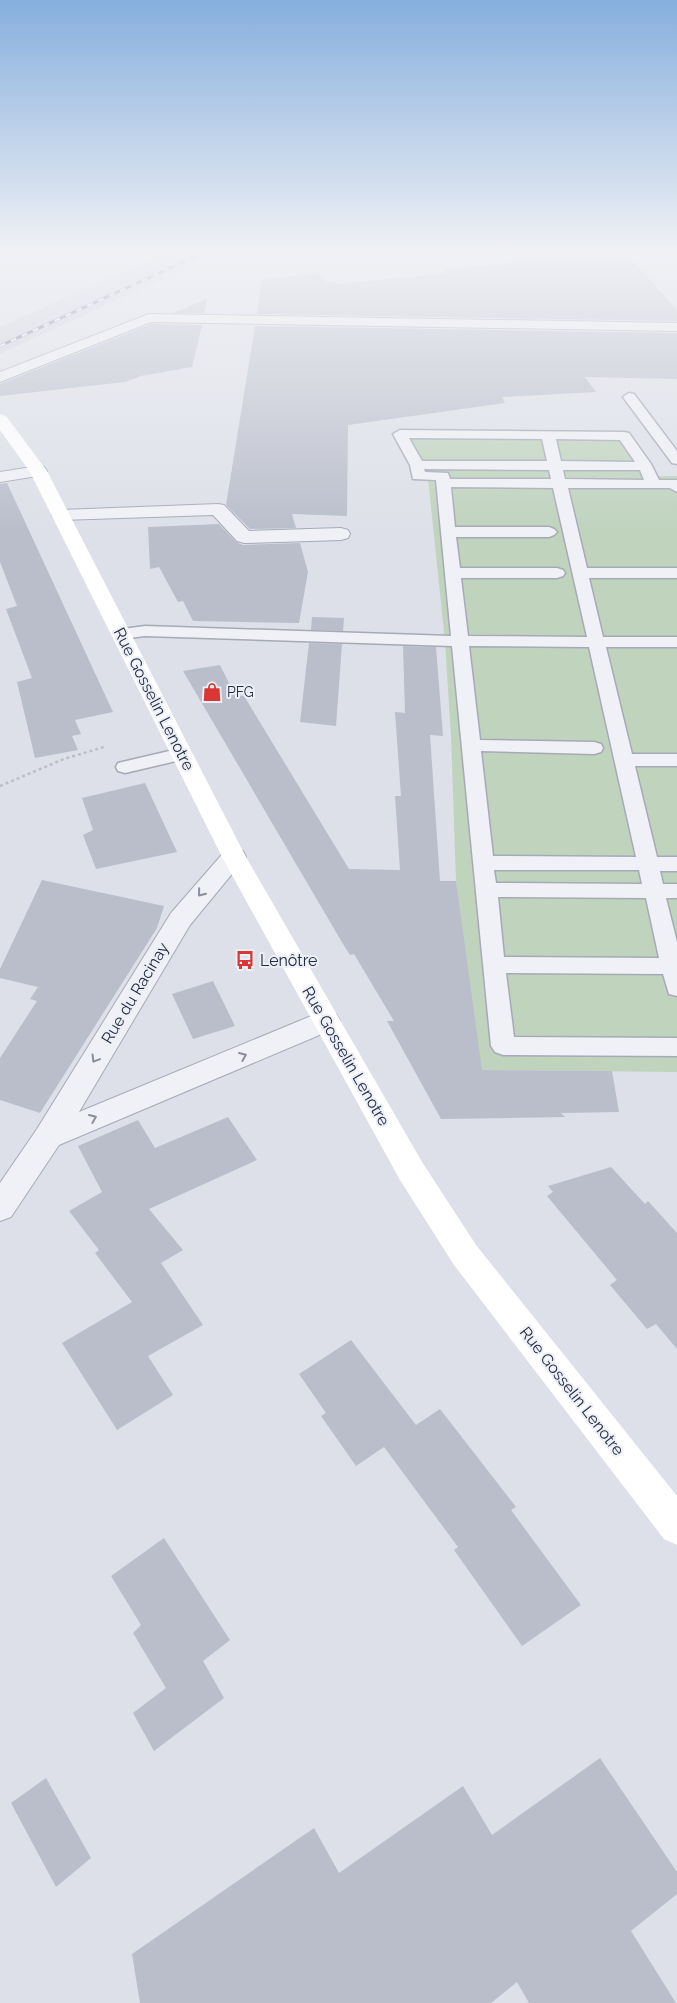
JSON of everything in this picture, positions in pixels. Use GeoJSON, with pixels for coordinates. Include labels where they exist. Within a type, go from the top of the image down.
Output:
{"type":"FeatureCollection","features":[{"type":"Feature","properties":{"kind":"main road","name":"Rue Gosselin Lenotre"},"geometry":{"type":"LineString","coordinates":[[0,419],[38,471],[234,857],[411,1171],[465,1255],[677,1526]]}},
{"type":"Feature","properties":{"kind":"street"},"geometry":{"type":"LineString","coordinates":[[0,377],[80,345]]}},
{"type":"Feature","properties":{"kind":"street"},"geometry":{"type":"LineString","coordinates":[[0,477],[38,471]]}},
{"type":"Feature","properties":{"kind":"street"},"geometry":{"type":"LineString","coordinates":[[61,515],[218,509],[244,537],[341,534]]}},
{"type":"Feature","properties":{"kind":"street","name":"Rue du Racinay"},"geometry":{"type":"LineString","coordinates":[[0,1208],[48,1137],[180,919],[234,857]]}},
{"type":"Feature","properties":{"kind":"street"},"geometry":{"type":"LineString","coordinates":[[48,1137],[326,1021]]}},
{"type":"Feature","properties":{"kind":"lane"},"geometry":{"type":"LineString","coordinates":[[629,396],[677,460]]}},
{"type":"Feature","properties":{"kind":"lane"},"geometry":{"type":"LineString","coordinates":[[411,455],[418,476],[443,480],[554,460],[624,436],[644,466]]}},
{"type":"Feature","properties":{"kind":"lane"},"geometry":{"type":"LineString","coordinates":[[411,455],[554,460],[644,466],[676,484],[677,488]]}},
{"type":"Feature","properties":{"kind":"lane"},"geometry":{"type":"LineString","coordinates":[[411,455],[554,460],[644,466]]}},
{"type":"Feature","properties":{"kind":"lane"},"geometry":{"type":"LineString","coordinates":[[554,460],[654,891],[674,966],[677,988]]}},
{"type":"Feature","properties":{"kind":"lane"},"geometry":{"type":"LineString","coordinates":[[443,480],[503,1046],[677,1047]]}},
{"type":"Feature","properties":{"kind":"lane"},"geometry":{"type":"LineString","coordinates":[[448,532],[549,532]]}},
{"type":"Feature","properties":{"kind":"lane"},"geometry":{"type":"LineString","coordinates":[[453,573],[557,573]]}},
{"type":"Feature","properties":{"kind":"lane"},"geometry":{"type":"LineString","coordinates":[[580,573],[677,573]]}},
{"type":"Feature","properties":{"kind":"lane"},"geometry":{"type":"LineString","coordinates":[[121,634],[145,631],[460,641],[677,642]]}},
{"type":"Feature","properties":{"kind":"lane"},"geometry":{"type":"LineString","coordinates":[[471,745],[594,748]]}},
{"type":"Feature","properties":{"kind":"lane"},"geometry":{"type":"LineString","coordinates":[[125,767],[182,754]]}},
{"type":"Feature","properties":{"kind":"lane"},"geometry":{"type":"LineString","coordinates":[[624,760],[677,760]]}},
{"type":"Feature","properties":{"kind":"lane"},"geometry":{"type":"LineString","coordinates":[[484,863],[677,864]]}},
{"type":"Feature","properties":{"kind":"lane"},"geometry":{"type":"LineString","coordinates":[[487,890],[677,891]]}},
{"type":"Feature","properties":{"kind":"lane"},"geometry":{"type":"LineString","coordinates":[[495,965],[674,966]]}},
{"type":"Feature","properties":{"kind":"path"},"geometry":{"type":"LineString","coordinates":[[0,786],[38,768],[85,751],[110,746]]}},
{"type":"Feature","properties":{"kind":"shaded area"},"geometry":{"type":"Polygon","coordinates":[[[0,345],[18,345],[0,354],[0,345]]]}},
{"type":"Feature","properties":{"kind":"green space"},"geometry":{"type":"Polygon","coordinates":[[[396,433],[626,434],[658,476],[677,476],[677,1072],[480,1070],[456,881],[451,736],[445,641],[428,478],[414,469],[396,433]]]}},
{"type":"Feature","properties":{"kind":"building"},"geometry":{"type":"Polygon","coordinates":[[[97,345],[197,345],[192,367],[141,376],[125,382],[0,396],[0,384],[97,345]]]}},
{"type":"Feature","properties":{"kind":"building"},"geometry":{"type":"Polygon","coordinates":[[[252,345],[677,345],[677,379],[585,377],[596,392],[502,397],[505,403],[348,425],[347,516],[292,514],[296,528],[250,529],[226,505],[252,345]]]}},
{"type":"Feature","properties":{"kind":"building"},"geometry":{"type":"Polygon","coordinates":[[[7,483],[113,712],[75,720],[81,734],[72,736],[78,750],[35,758],[17,682],[32,678],[6,609],[17,606],[0,562],[0,484],[7,483]]]}},
{"type":"Feature","properties":{"kind":"building"},"geometry":{"type":"Polygon","coordinates":[[[219,524],[236,542],[243,545],[300,543],[308,572],[299,623],[193,621],[183,601],[178,602],[159,567],[150,569],[148,527],[219,524]]]}},
{"type":"Feature","properties":{"kind":"building"},"geometry":{"type":"Polygon","coordinates":[[[312,617],[344,618],[343,631],[311,630],[312,617]]]}},
{"type":"Feature","properties":{"kind":"building"},"geometry":{"type":"Polygon","coordinates":[[[309,643],[342,644],[336,726],[300,722],[309,643]]]}},
{"type":"Feature","properties":{"kind":"building"},"geometry":{"type":"Polygon","coordinates":[[[403,646],[436,647],[443,736],[430,735],[440,881],[456,881],[482,1070],[612,1071],[619,1112],[561,1113],[565,1117],[441,1119],[387,1021],[394,1021],[354,954],[350,955],[343,944],[183,671],[220,665],[235,695],[244,696],[349,869],[400,870],[395,796],[401,796],[395,712],[405,713],[403,646]]]}},
{"type":"Feature","properties":{"kind":"building"},"geometry":{"type":"Polygon","coordinates":[[[145,783],[177,852],[96,869],[83,835],[93,830],[82,798],[145,783]]]}},
{"type":"Feature","properties":{"kind":"building"},"geometry":{"type":"Polygon","coordinates":[[[42,880],[164,906],[157,928],[40,1113],[0,1100],[0,1058],[37,1001],[30,999],[38,987],[0,978],[0,969],[42,880]]]}},
{"type":"Feature","properties":{"kind":"building"},"geometry":{"type":"Polygon","coordinates":[[[213,981],[235,1026],[193,1039],[172,994],[213,981]]]}},
{"type":"Feature","properties":{"kind":"building"},"geometry":{"type":"Polygon","coordinates":[[[228,1117],[257,1160],[149,1209],[183,1250],[161,1263],[203,1325],[148,1356],[173,1395],[117,1430],[62,1343],[132,1302],[95,1253],[99,1250],[69,1211],[102,1192],[78,1146],[138,1120],[155,1148],[228,1117]]]}},
{"type":"Feature","properties":{"kind":"building"},"geometry":{"type":"Polygon","coordinates":[[[611,1167],[645,1204],[648,1201],[677,1233],[677,1349],[656,1324],[647,1329],[610,1285],[617,1280],[547,1196],[553,1192],[548,1186],[611,1167]]]}},
{"type":"Feature","properties":{"kind":"building"},"geometry":{"type":"Polygon","coordinates":[[[351,1340],[416,1425],[440,1409],[516,1507],[511,1510],[581,1605],[522,1646],[454,1550],[458,1547],[384,1447],[356,1466],[321,1416],[326,1413],[299,1374],[351,1340]]]}},
{"type":"Feature","properties":{"kind":"building"},"geometry":{"type":"Polygon","coordinates":[[[164,1538],[230,1640],[203,1661],[224,1698],[154,1751],[133,1713],[166,1688],[133,1633],[141,1625],[111,1576],[164,1538]]]}},
{"type":"Feature","properties":{"kind":"building"},"geometry":{"type":"Polygon","coordinates":[[[600,1758],[677,1872],[677,1894],[631,1931],[676,2003],[529,2003],[517,1982],[491,2003],[140,2003],[132,1954],[314,1828],[339,1873],[463,1786],[492,1835],[600,1758]]]}},
{"type":"Feature","properties":{"kind":"building"},"geometry":{"type":"Polygon","coordinates":[[[46,1778],[91,1858],[56,1887],[11,1803],[46,1778]]]}},
{"type":"Feature","properties":{"kind":"place","name":"PFG"},"geometry":{"type":"Point","coordinates":[212,692]}},
{"type":"Feature","properties":{"kind":"place","name":"Lenôtre"},"geometry":{"type":"Point","coordinates":[245,960]}}]}
